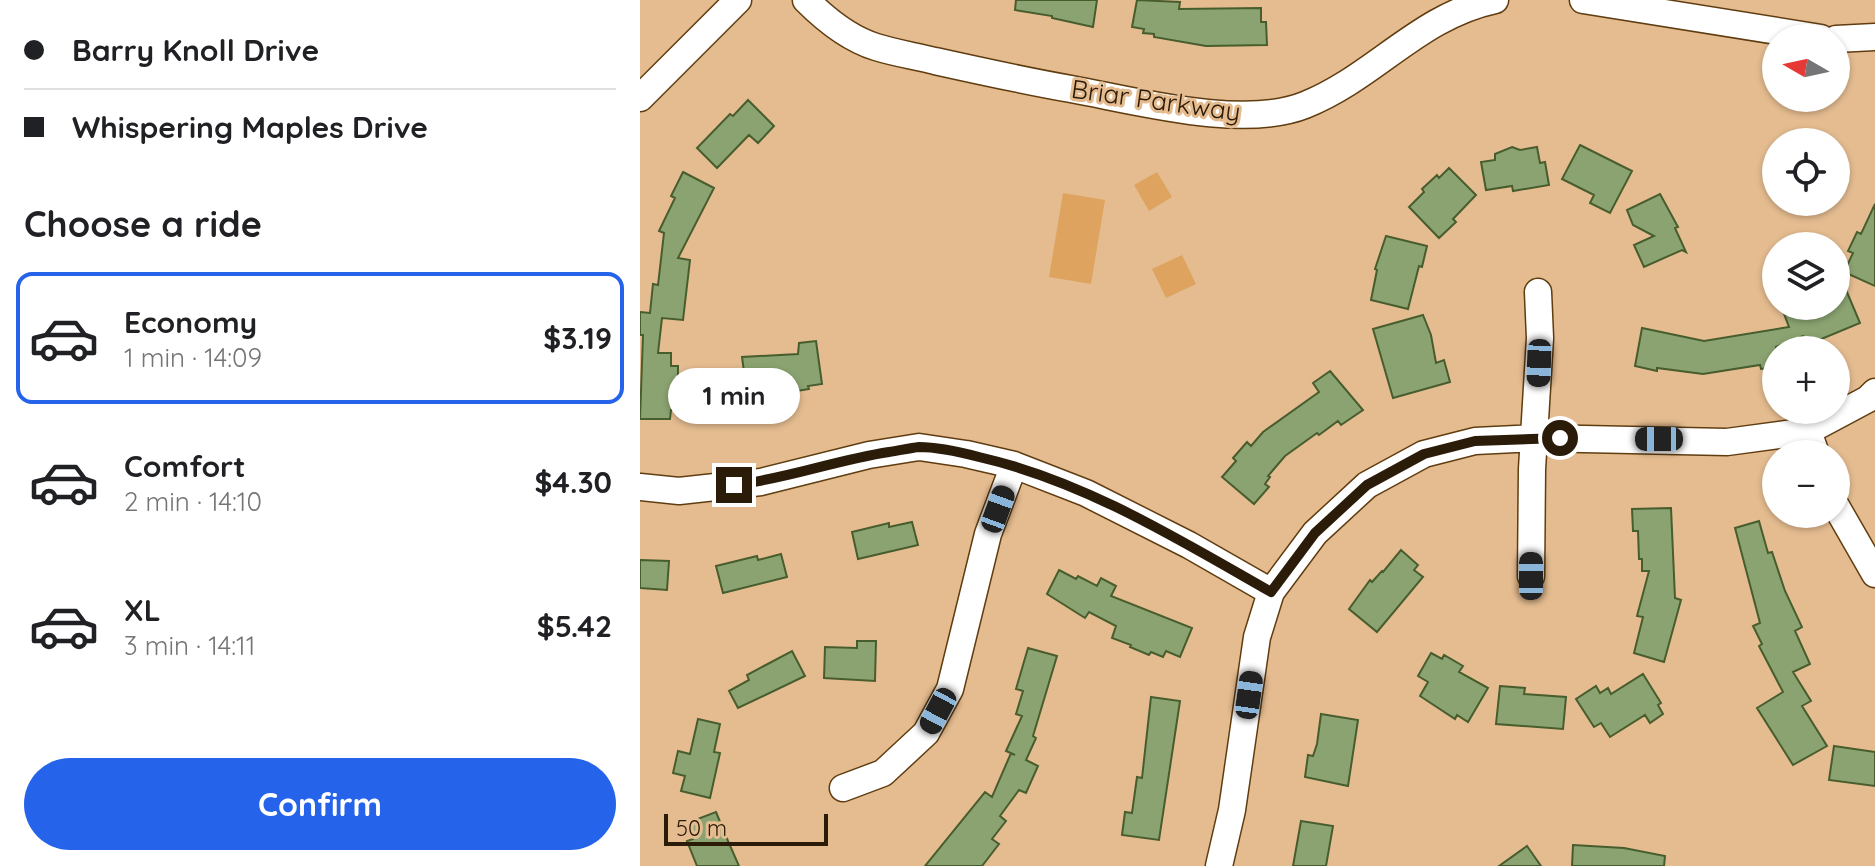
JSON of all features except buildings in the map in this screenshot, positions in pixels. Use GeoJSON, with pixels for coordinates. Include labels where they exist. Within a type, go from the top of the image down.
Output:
{"type":"FeatureCollection","features":[{"type":"Feature","properties":{"kind":"street"},"geometry":{"type":"LineString","coordinates":[[640,98],[738,0]]}},
{"type":"Feature","properties":{"kind":"street","name":"Briar Parkway"},"geometry":{"type":"LineString","coordinates":[[806,0],[825,19],[873,46],[1012,79],[1196,111],[1258,114],[1303,106],[1360,77],[1421,30],[1472,5],[1495,0]]}},
{"type":"Feature","properties":{"kind":"street"},"geometry":{"type":"LineString","coordinates":[[1583,0],[1762,29]]}},
{"type":"Feature","properties":{"kind":"street"},"geometry":{"type":"LineString","coordinates":[[1850,38],[1875,37]]}},
{"type":"Feature","properties":{"kind":"street"},"geometry":{"type":"LineString","coordinates":[[1531,576],[1532,469],[1540,338],[1538,292]]}},
{"type":"Feature","properties":{"kind":"street"},"geometry":{"type":"LineString","coordinates":[[1815,440],[1875,392]]}},
{"type":"Feature","properties":{"kind":"street"},"geometry":{"type":"LineString","coordinates":[[1219,866],[1232,810],[1257,637],[1271,592],[1315,533],[1367,485],[1424,454],[1475,441],[1536,438],[1762,442]]}},
{"type":"Feature","properties":{"kind":"street"},"geometry":{"type":"LineString","coordinates":[[640,487],[679,491],[761,482],[869,455],[919,447],[966,454],[1014,465],[1099,499],[1271,592]]}},
{"type":"Feature","properties":{"kind":"street"},"geometry":{"type":"LineString","coordinates":[[843,788],[883,773],[926,733],[950,689],[988,534],[1014,465]]}},
{"type":"Feature","properties":{"kind":"street"},"geometry":{"type":"LineString","coordinates":[[1849,528],[1875,574]]}},
{"type":"Feature","properties":{"kind":"shaded area"},"geometry":{"type":"Polygon","coordinates":[[[1157,172],[1172,197],[1149,211],[1134,185],[1157,172]]]}},
{"type":"Feature","properties":{"kind":"shaded area"},"geometry":{"type":"Polygon","coordinates":[[[1063,193],[1105,200],[1091,284],[1049,277],[1063,193]]]}},
{"type":"Feature","properties":{"kind":"shaded area"},"geometry":{"type":"Polygon","coordinates":[[[1182,255],[1196,284],[1166,298],[1152,269],[1182,255]]]}},
{"type":"Feature","properties":{"kind":"route"},"geometry":{"type":"LineString","coordinates":[[734,485],[761,482],[869,455],[919,447],[966,454],[1014,465],[1086,493],[1189,545],[1271,592],[1315,533],[1367,485],[1424,454],[1475,441],[1560,438]]}}]}
